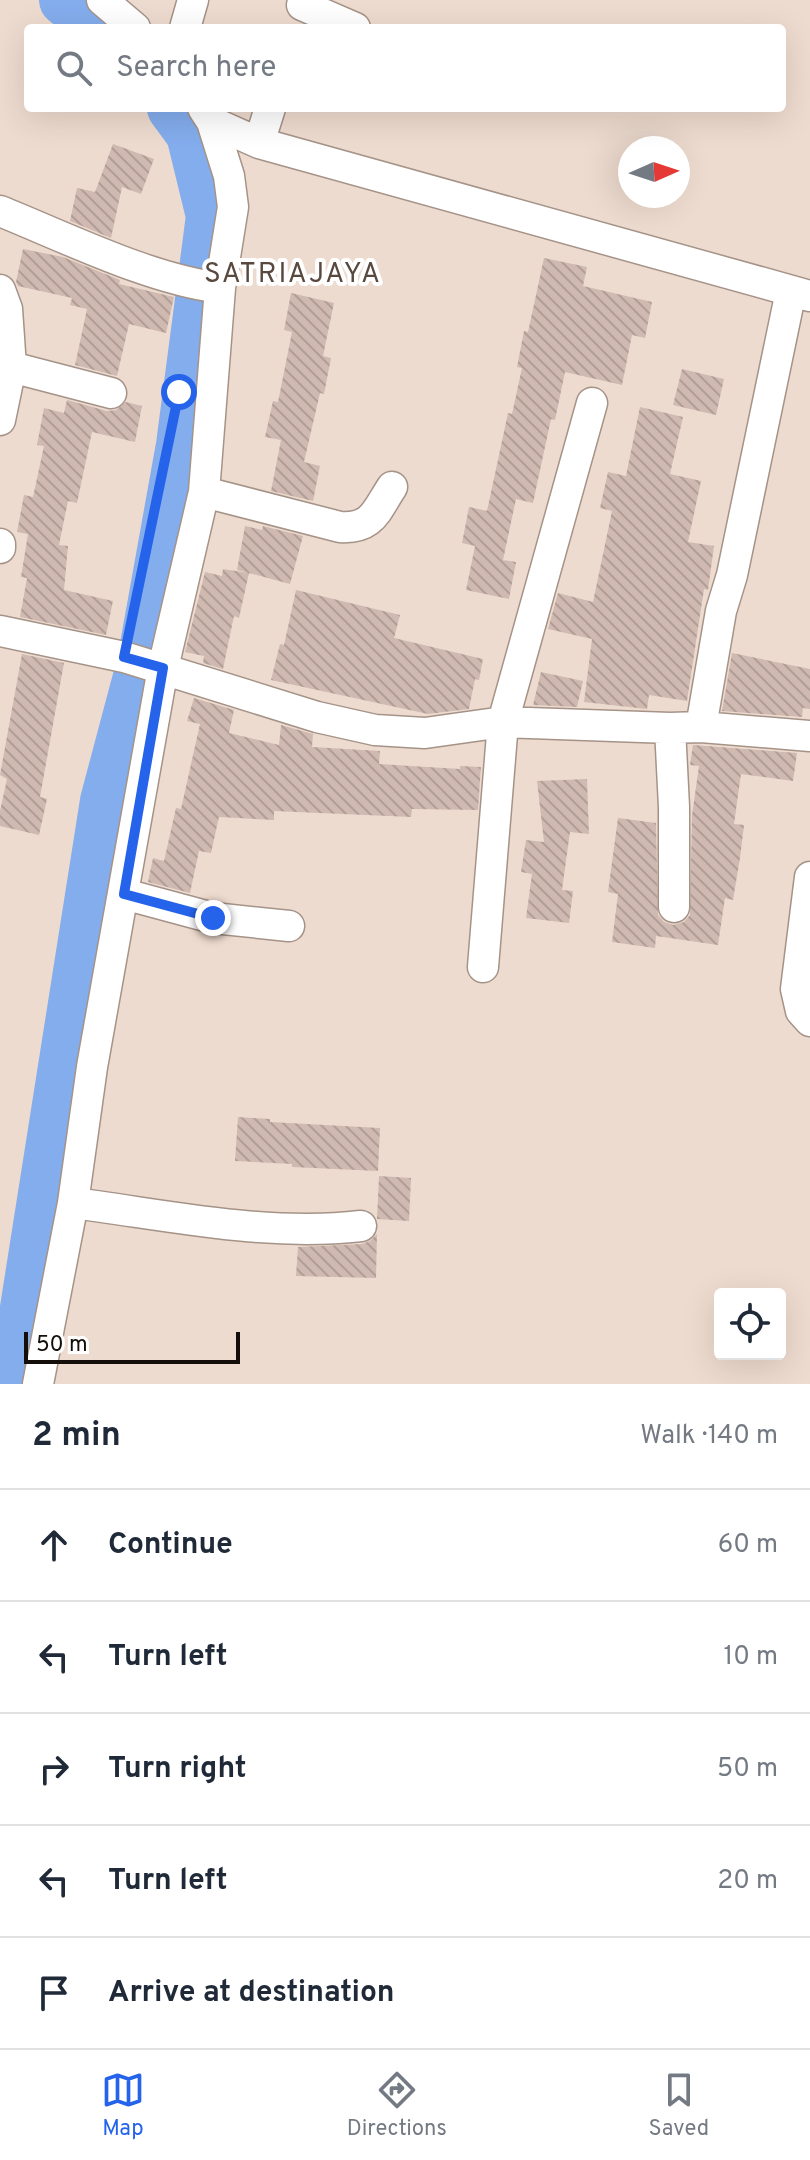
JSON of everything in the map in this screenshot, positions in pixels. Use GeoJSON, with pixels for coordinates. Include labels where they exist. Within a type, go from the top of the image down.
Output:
{"type":"FeatureCollection","features":[{"type":"Feature","properties":{"kind":"street"},"geometry":{"type":"LineString","coordinates":[[102,0],[130,24]]}},
{"type":"Feature","properties":{"kind":"street"},"geometry":{"type":"LineString","coordinates":[[186,24],[193,0]]}},
{"type":"Feature","properties":{"kind":"street"},"geometry":{"type":"LineString","coordinates":[[301,11],[342,24]]}},
{"type":"Feature","properties":{"kind":"street"},"geometry":{"type":"LineString","coordinates":[[259,143],[269,112]]}},
{"type":"Feature","properties":{"kind":"street"},"geometry":{"type":"LineString","coordinates":[[208,115],[259,143],[800,293],[721,611],[701,727]]}},
{"type":"Feature","properties":{"kind":"street"},"geometry":{"type":"LineString","coordinates":[[38,1384],[73,1203],[92,1067],[163,668],[204,492],[220,288],[233,207],[229,176],[208,115]]}},
{"type":"Feature","properties":{"kind":"street"},"geometry":{"type":"LineString","coordinates":[[0,211],[162,276],[220,288]]}},
{"type":"Feature","properties":{"kind":"street"},"geometry":{"type":"LineString","coordinates":[[0,290],[7,309],[11,367],[0,420]]}},
{"type":"Feature","properties":{"kind":"street"},"geometry":{"type":"LineString","coordinates":[[11,367],[111,393]]}},
{"type":"Feature","properties":{"kind":"street"},"geometry":{"type":"LineString","coordinates":[[483,967],[503,722],[592,403]]}},
{"type":"Feature","properties":{"kind":"street"},"geometry":{"type":"LineString","coordinates":[[204,492],[340,527],[355,528],[369,522],[392,487]]}},
{"type":"Feature","properties":{"kind":"street"},"geometry":{"type":"LineString","coordinates":[[0,631],[124,657],[317,717],[375,730],[425,733],[503,722],[701,727],[810,736]]}},
{"type":"Feature","properties":{"kind":"street"},"geometry":{"type":"LineString","coordinates":[[670,728],[674,907]]}},
{"type":"Feature","properties":{"kind":"street"},"geometry":{"type":"LineString","coordinates":[[810,877],[796,989],[801,1011],[810,1021]]}},
{"type":"Feature","properties":{"kind":"street"},"geometry":{"type":"LineString","coordinates":[[124,894],[213,918],[289,926]]}},
{"type":"Feature","properties":{"kind":"street"},"geometry":{"type":"LineString","coordinates":[[73,1203],[268,1228],[361,1226]]}},
{"type":"Feature","properties":{"kind":"path"},"geometry":{"type":"LineString","coordinates":[[124,657],[181,377]]}},
{"type":"Feature","properties":{"kind":"green space"},"geometry":{"type":"Polygon","coordinates":[[[65,0],[102,0],[129,24],[93,24],[65,0]]]}},
{"type":"Feature","properties":{"kind":"green space"},"geometry":{"type":"Polygon","coordinates":[[[176,112],[205,112],[229,176],[204,492],[38,1384],[13,1384],[106,801],[143,662],[182,445],[212,216],[192,135],[176,112]]]}},
{"type":"Feature","properties":{"kind":"building"},"geometry":{"type":"Polygon","coordinates":[[[113,144],[154,159],[141,194],[122,187],[111,238],[70,221],[77,188],[95,192],[113,144]]]}},
{"type":"Feature","properties":{"kind":"building"},"geometry":{"type":"Polygon","coordinates":[[[23,249],[63,257],[120,280],[119,284],[174,297],[166,333],[129,324],[117,376],[75,365],[87,309],[70,305],[72,298],[18,286],[16,282],[23,249]]]}},
{"type":"Feature","properties":{"kind":"building"},"geometry":{"type":"Polygon","coordinates":[[[544,258],[587,267],[583,286],[652,302],[645,338],[632,335],[622,385],[565,372],[555,420],[551,419],[533,503],[516,499],[503,560],[516,562],[509,599],[466,590],[475,546],[462,543],[469,507],[487,511],[508,413],[512,414],[522,368],[517,367],[524,331],[528,332],[544,258]]]}},
{"type":"Feature","properties":{"kind":"building"},"geometry":{"type":"Polygon","coordinates":[[[291,293],[334,303],[323,356],[331,358],[304,462],[320,466],[313,501],[271,491],[281,440],[265,437],[273,401],[278,402],[292,332],[284,330],[291,293]]]}},
{"type":"Feature","properties":{"kind":"building"},"geometry":{"type":"Polygon","coordinates":[[[682,369],[724,379],[716,415],[673,405],[682,369]]]}},
{"type":"Feature","properties":{"kind":"building"},"geometry":{"type":"Polygon","coordinates":[[[67,400],[107,411],[116,410],[126,402],[142,406],[135,442],[92,432],[77,503],[68,501],[59,545],[68,546],[64,590],[113,601],[106,635],[20,617],[27,578],[21,577],[28,534],[17,532],[24,495],[33,497],[44,446],[37,445],[44,408],[64,413],[67,400]]]}},
{"type":"Feature","properties":{"kind":"building"},"geometry":{"type":"Polygon","coordinates":[[[640,407],[683,417],[670,474],[701,481],[688,542],[714,546],[708,590],[704,589],[687,701],[649,695],[647,709],[584,702],[592,639],[548,629],[558,593],[593,602],[612,511],[600,508],[608,472],[626,476],[640,407]]]}},
{"type":"Feature","properties":{"kind":"building"},"geometry":{"type":"Polygon","coordinates":[[[245,526],[262,530],[263,526],[303,536],[290,584],[237,570],[245,526]]]}},
{"type":"Feature","properties":{"kind":"building"},"geometry":{"type":"Polygon","coordinates":[[[223,569],[249,573],[239,618],[234,616],[223,669],[203,663],[204,656],[185,652],[205,572],[222,576],[223,569]]]}},
{"type":"Feature","properties":{"kind":"building"},"geometry":{"type":"Polygon","coordinates":[[[296,590],[400,615],[394,638],[483,659],[469,709],[428,714],[271,680],[280,644],[284,645],[296,590]]]}},
{"type":"Feature","properties":{"kind":"building"},"geometry":{"type":"Polygon","coordinates":[[[732,653],[810,669],[810,709],[803,708],[802,717],[722,711],[732,653]]]}},
{"type":"Feature","properties":{"kind":"building"},"geometry":{"type":"Polygon","coordinates":[[[22,654],[64,663],[40,797],[47,799],[39,835],[0,826],[7,779],[0,775],[22,654]]]}},
{"type":"Feature","properties":{"kind":"building"},"geometry":{"type":"Polygon","coordinates":[[[541,672],[583,681],[577,707],[533,705],[541,672]]]}},
{"type":"Feature","properties":{"kind":"building"},"geometry":{"type":"Polygon","coordinates":[[[194,698],[234,710],[229,733],[279,745],[281,725],[313,734],[312,747],[380,751],[379,764],[460,769],[460,766],[481,767],[478,810],[412,809],[411,817],[274,811],[274,820],[219,817],[211,853],[199,851],[190,893],[148,882],[153,858],[164,861],[176,808],[181,809],[200,724],[187,721],[194,698]]]}},
{"type":"Feature","properties":{"kind":"building"},"geometry":{"type":"Polygon","coordinates":[[[693,745],[797,753],[793,781],[741,774],[734,824],[744,825],[740,858],[733,900],[725,898],[718,945],[656,936],[655,948],[612,942],[618,894],[608,892],[618,818],[656,823],[658,915],[664,922],[673,925],[684,922],[690,915],[692,815],[699,766],[690,765],[693,745]]]}},
{"type":"Feature","properties":{"kind":"building"},"geometry":{"type":"Polygon","coordinates":[[[587,779],[589,834],[570,832],[562,890],[573,891],[569,923],[526,918],[532,874],[521,872],[526,840],[544,842],[537,781],[587,779]]]}},
{"type":"Feature","properties":{"kind":"building"},"geometry":{"type":"Polygon","coordinates":[[[238,1117],[270,1119],[270,1122],[380,1128],[378,1171],[235,1161],[238,1117]]]}},
{"type":"Feature","properties":{"kind":"building"},"geometry":{"type":"Polygon","coordinates":[[[379,1176],[411,1178],[409,1221],[377,1219],[379,1176]]]}},
{"type":"Feature","properties":{"kind":"building"},"geometry":{"type":"Polygon","coordinates":[[[377,1234],[376,1278],[296,1276],[298,1247],[362,1244],[377,1234]]]}},
{"type":"Feature","properties":{"kind":"waterway"},"geometry":{"type":"LineString","coordinates":[[65,0],[93,24]]}},
{"type":"Feature","properties":{"kind":"waterway"},"geometry":{"type":"LineString","coordinates":[[14,1384],[106,801],[143,662],[182,445],[212,216],[192,134],[176,112]]}},
{"type":"Feature","properties":{"kind":"district","name":"SATRIAJAYA"},"geometry":{"type":"Point","coordinates":[293,272]}},
{"type":"Feature","properties":{"kind":"route"},"geometry":{"type":"LineString","coordinates":[[179,392],[124,657],[163,668],[124,894],[213,918]]}}]}
